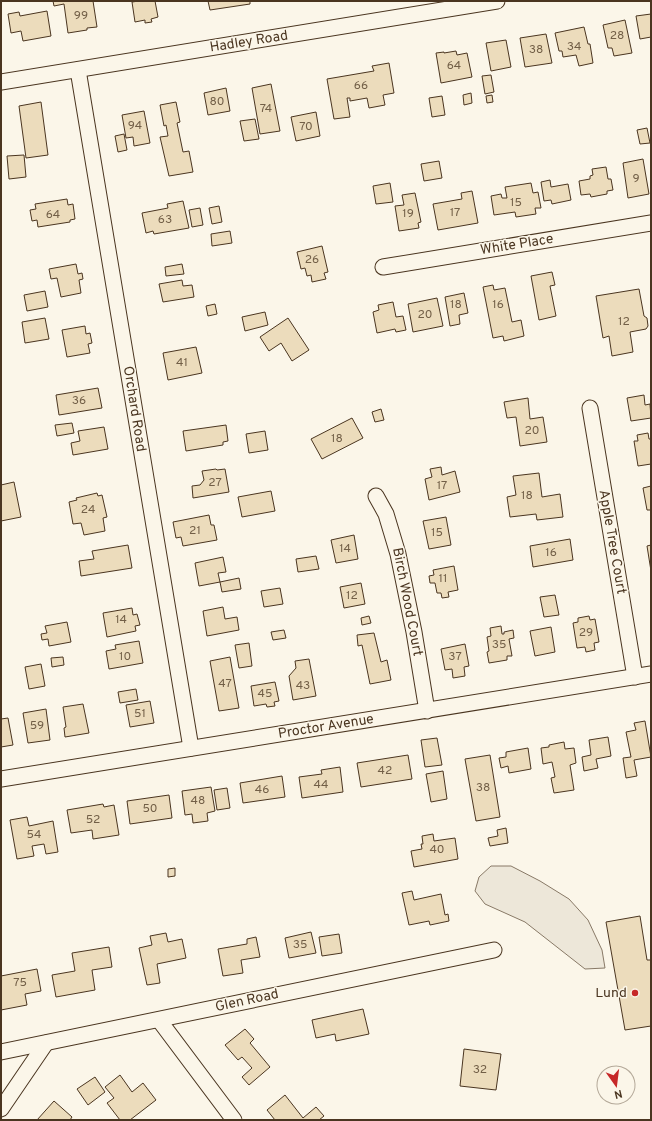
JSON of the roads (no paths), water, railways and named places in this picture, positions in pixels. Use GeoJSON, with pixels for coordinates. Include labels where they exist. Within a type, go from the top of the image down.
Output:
{"type":"FeatureCollection","features":[{"type":"Feature","properties":{"kind":"street","name":"Hadley Road"},"geometry":{"type":"LineString","coordinates":[[1,82],[497,1]]}},
{"type":"Feature","properties":{"kind":"street","name":"Orchard Road"},"geometry":{"type":"LineString","coordinates":[[78,70],[191,748]]}},
{"type":"Feature","properties":{"kind":"street","name":"White Place"},"geometry":{"type":"LineString","coordinates":[[383,267],[651,223]]}},
{"type":"Feature","properties":{"kind":"street","name":"Apple Tree Court"},"geometry":{"type":"LineString","coordinates":[[590,408],[635,677]]}},
{"type":"Feature","properties":{"kind":"street","name":"Birch Wood Court"},"geometry":{"type":"LineString","coordinates":[[376,496],[386,514],[398,554],[414,632],[427,710]]}},
{"type":"Feature","properties":{"kind":"street","name":"Proctor Avenue"},"geometry":{"type":"LineString","coordinates":[[1,779],[651,674]]}},
{"type":"Feature","properties":{"kind":"street","name":"Glen Road"},"geometry":{"type":"LineString","coordinates":[[1,1052],[494,950]]}},
{"type":"Feature","properties":{"kind":"street"},"geometry":{"type":"LineString","coordinates":[[159,1020],[234,1120]]}},
{"type":"Feature","properties":{"kind":"street"},"geometry":{"type":"LineString","coordinates":[[1,1109],[46,1043]]}},
{"type":"Feature","properties":{"kind":"place","name":"Lund"},"geometry":{"type":"Point","coordinates":[635,993]}}]}
